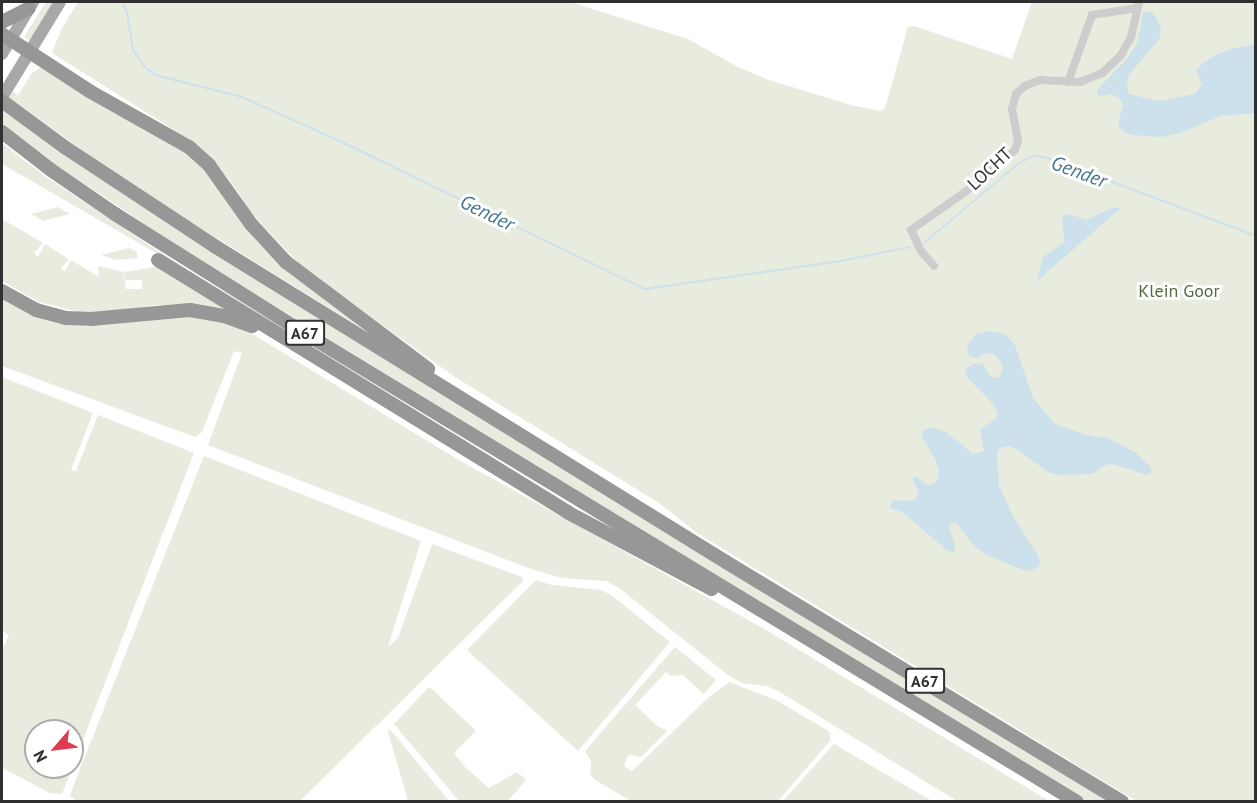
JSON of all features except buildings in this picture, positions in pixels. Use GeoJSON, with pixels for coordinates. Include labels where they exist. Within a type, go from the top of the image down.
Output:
{"type":"FeatureCollection","features":[{"type":"Feature","properties":{"kind":"highway"},"geometry":{"type":"LineString","coordinates":[[2,22],[31,5]]}},
{"type":"Feature","properties":{"kind":"highway","name":"A67"},"geometry":{"type":"LineString","coordinates":[[6,37],[28,53],[189,147],[209,165],[251,224],[286,262],[410,354],[464,399]]}},
{"type":"Feature","properties":{"kind":"highway","name":"A67"},"geometry":{"type":"LineString","coordinates":[[2,102],[140,198],[1122,801]]}},
{"type":"Feature","properties":{"kind":"highway","name":"A67"},"geometry":{"type":"LineString","coordinates":[[2,132],[51,170],[153,238],[1077,801]]}},
{"type":"Feature","properties":{"kind":"highway","name":"A67"},"geometry":{"type":"LineString","coordinates":[[158,260],[567,512],[708,587],[761,610]]}},
{"type":"Feature","properties":{"kind":"highway","name":"A67"},"geometry":{"type":"LineString","coordinates":[[2,291],[48,314],[77,320],[164,311],[211,313],[248,324],[305,351]]}},
{"type":"Feature","properties":{"kind":"main road"},"geometry":{"type":"LineString","coordinates":[[2,97],[60,2]]}},
{"type":"Feature","properties":{"kind":"main road"},"geometry":{"type":"LineString","coordinates":[[2,54],[6,37],[31,5]]}},
{"type":"Feature","properties":{"kind":"street","name":"LOCHT"},"geometry":{"type":"LineString","coordinates":[[934,266],[921,251],[912,230],[965,192],[1014,150],[1017,140],[1012,109],[1016,94],[1024,86],[1040,80],[1068,82],[1095,78],[1112,66],[1131,37],[1138,5],[1092,15],[1068,82]]}},
{"type":"Feature","properties":{"kind":"green space"},"geometry":{"type":"Polygon","coordinates":[[[46,2],[57,2],[32,42],[24,37],[46,2]]]}},
{"type":"Feature","properties":{"kind":"green space","name":"Klein Goor"},"geometry":{"type":"Polygon","coordinates":[[[78,2],[570,2],[688,39],[736,66],[769,80],[851,105],[881,111],[885,108],[908,27],[914,26],[1012,59],[1032,2],[1255,2],[1255,801],[1136,801],[697,533],[659,503],[455,377],[305,270],[253,215],[230,180],[198,145],[52,53],[61,30],[78,2]]]}},
{"type":"Feature","properties":{"kind":"green space"},"geometry":{"type":"Polygon","coordinates":[[[45,64],[190,152],[249,225],[378,338],[176,213],[100,163],[2,92],[2,83],[18,95],[31,74],[45,64]]]}},
{"type":"Feature","properties":{"kind":"green space"},"geometry":{"type":"Polygon","coordinates":[[[2,108],[1113,801],[1087,801],[206,264],[54,164],[2,126],[2,108]]]}},
{"type":"Feature","properties":{"kind":"green space"},"geometry":{"type":"Polygon","coordinates":[[[2,143],[46,177],[196,276],[2,164],[2,143]]]}},
{"type":"Feature","properties":{"kind":"green space"},"geometry":{"type":"Polygon","coordinates":[[[58,207],[70,214],[43,221],[31,214],[58,207]]]}},
{"type":"Feature","properties":{"kind":"green space"},"geometry":{"type":"Polygon","coordinates":[[[2,219],[43,243],[34,253],[38,257],[45,244],[69,259],[61,268],[65,271],[71,260],[99,277],[98,266],[124,272],[126,289],[142,289],[142,280],[125,280],[125,272],[160,266],[244,316],[177,305],[156,305],[92,315],[39,302],[2,281],[2,219]]]}},
{"type":"Feature","properties":{"kind":"green space"},"geometry":{"type":"Polygon","coordinates":[[[129,248],[137,252],[137,258],[116,260],[101,255],[129,248]]]}},
{"type":"Feature","properties":{"kind":"green space"},"geometry":{"type":"Polygon","coordinates":[[[2,298],[33,315],[67,325],[107,323],[164,314],[218,319],[241,327],[457,459],[761,627],[1049,801],[957,801],[778,691],[767,686],[742,683],[728,675],[619,588],[606,581],[562,578],[531,569],[208,445],[242,353],[234,351],[202,432],[195,437],[2,366],[2,298]]]}},
{"type":"Feature","properties":{"kind":"green space"},"geometry":{"type":"Polygon","coordinates":[[[2,377],[93,413],[71,470],[76,471],[98,415],[194,453],[84,737],[84,719],[24,719],[24,779],[68,779],[62,794],[50,793],[2,768],[2,650],[9,635],[2,631],[2,377]]]}},
{"type":"Feature","properties":{"kind":"green space"},"geometry":{"type":"Polygon","coordinates":[[[204,456],[421,541],[388,647],[398,638],[432,544],[522,577],[523,581],[300,801],[77,801],[70,796],[76,779],[84,779],[84,759],[204,456]]]}},
{"type":"Feature","properties":{"kind":"green space"},"geometry":{"type":"Polygon","coordinates":[[[536,580],[552,585],[601,590],[611,595],[670,642],[578,751],[467,650],[536,580]]]}},
{"type":"Feature","properties":{"kind":"green space"},"geometry":{"type":"Polygon","coordinates":[[[675,647],[716,680],[704,694],[683,675],[672,676],[666,672],[635,705],[656,725],[667,731],[641,757],[628,755],[624,766],[632,771],[709,697],[729,682],[776,700],[830,732],[830,741],[778,801],[631,801],[595,780],[590,774],[591,761],[585,751],[675,647]]]}},
{"type":"Feature","properties":{"kind":"green space"},"geometry":{"type":"Polygon","coordinates":[[[428,688],[431,688],[476,731],[454,753],[465,767],[489,788],[517,772],[526,780],[508,801],[459,801],[394,724],[428,688]]]}},
{"type":"Feature","properties":{"kind":"green space"},"geometry":{"type":"Polygon","coordinates":[[[387,728],[394,734],[449,801],[408,801],[387,728]]]}},
{"type":"Feature","properties":{"kind":"green space"},"geometry":{"type":"Polygon","coordinates":[[[834,744],[932,801],[783,801],[834,744]]]}},
{"type":"Feature","properties":{"kind":"water"},"geometry":{"type":"Polygon","coordinates":[[[1150,11],[1156,17],[1161,29],[1160,38],[1129,75],[1127,87],[1129,94],[1159,101],[1195,94],[1202,84],[1196,71],[1201,65],[1215,55],[1234,48],[1256,45],[1255,113],[1221,116],[1180,133],[1162,137],[1132,135],[1122,131],[1118,124],[1123,104],[1119,98],[1111,94],[1098,96],[1097,90],[1129,56],[1137,43],[1143,12],[1150,11]]]}},
{"type":"Feature","properties":{"kind":"water"},"geometry":{"type":"Polygon","coordinates":[[[1112,208],[1121,208],[1037,281],[1043,257],[1065,242],[1063,216],[1070,214],[1086,220],[1112,208]]]}},
{"type":"Feature","properties":{"kind":"water"},"geometry":{"type":"Polygon","coordinates":[[[989,331],[1005,334],[1015,345],[1033,398],[1055,424],[1087,435],[1108,438],[1136,453],[1149,465],[1152,472],[1147,475],[1112,464],[1092,474],[1058,475],[1048,472],[1009,446],[1000,448],[997,454],[999,486],[1014,518],[1039,557],[1040,564],[1035,569],[1026,571],[987,555],[975,547],[957,524],[952,523],[949,526],[955,545],[954,552],[948,551],[902,512],[890,508],[892,500],[916,499],[919,493],[912,478],[915,476],[927,485],[934,484],[938,478],[939,470],[936,461],[921,435],[924,430],[932,427],[946,432],[973,454],[984,451],[980,430],[996,418],[998,413],[993,404],[965,375],[966,369],[973,364],[982,363],[992,378],[999,377],[1003,370],[994,354],[985,353],[978,358],[971,357],[967,353],[968,344],[976,334],[989,331]]]}},
{"type":"Feature","properties":{"kind":"waterway","name":"Gender"},"geometry":{"type":"LineString","coordinates":[[122,2],[127,12],[133,50],[145,67],[155,75],[242,97],[344,143],[645,289],[841,261],[910,247]]}},
{"type":"Feature","properties":{"kind":"waterway","name":"Gender"},"geometry":{"type":"LineString","coordinates":[[925,242],[1018,164],[1034,155],[1054,160],[1256,236]]}}]}
